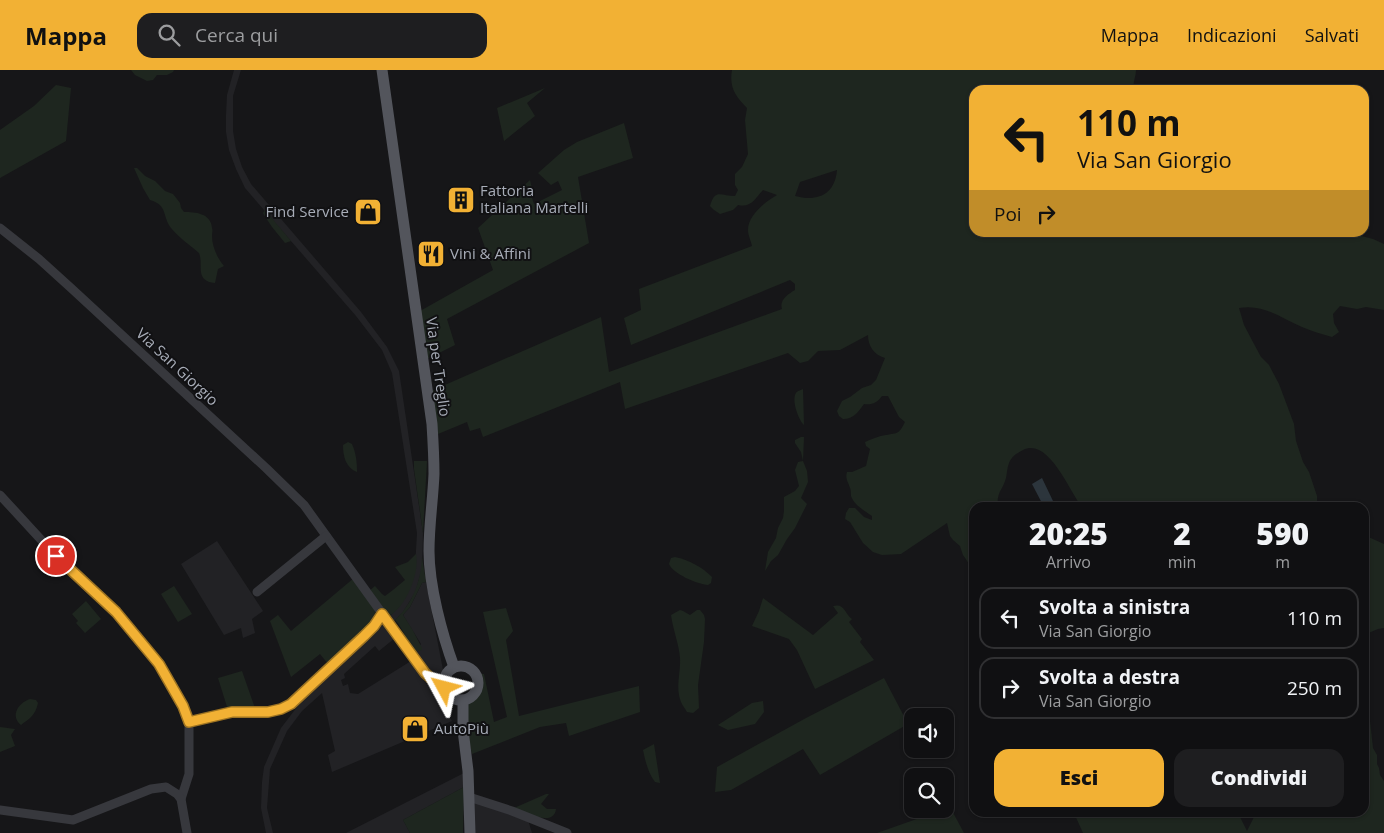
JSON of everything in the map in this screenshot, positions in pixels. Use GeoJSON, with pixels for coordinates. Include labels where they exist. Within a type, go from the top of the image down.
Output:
{"type":"FeatureCollection","features":[{"type":"Feature","properties":{"kind":"main road","name":"Via per Treglio"},"geometry":{"type":"LineString","coordinates":[[382,70],[432,424],[434,462],[429,542],[430,568],[443,632],[454,667]]}},
{"type":"Feature","properties":{"kind":"main road"},"geometry":{"type":"LineString","coordinates":[[465,666],[470,668],[477,676],[478,686],[476,691],[464,700],[451,698],[443,684],[445,675],[454,667],[465,666]]}},
{"type":"Feature","properties":{"kind":"main road"},"geometry":{"type":"LineString","coordinates":[[464,700],[463,730],[468,770],[470,833]]}},
{"type":"Feature","properties":{"kind":"street","name":"Via San Giorgio"},"geometry":{"type":"LineString","coordinates":[[0,228],[39,259],[304,505],[430,678],[435,682],[443,684]]}},
{"type":"Feature","properties":{"kind":"street"},"geometry":{"type":"LineString","coordinates":[[0,495],[56,556],[116,612],[159,664],[183,706],[189,722],[189,774],[182,799],[187,833]]}},
{"type":"Feature","properties":{"kind":"street"},"geometry":{"type":"LineString","coordinates":[[257,592],[326,536]]}},
{"type":"Feature","properties":{"kind":"street"},"geometry":{"type":"LineString","coordinates":[[189,722],[232,712],[268,712],[291,704],[364,636],[382,614]]}},
{"type":"Feature","properties":{"kind":"street"},"geometry":{"type":"LineString","coordinates":[[0,810],[73,820],[152,789],[166,787],[182,799]]}},
{"type":"Feature","properties":{"kind":"street"},"geometry":{"type":"LineString","coordinates":[[469,797],[512,811],[567,833]]}},
{"type":"Feature","properties":{"kind":"shaded area"},"geometry":{"type":"Polygon","coordinates":[[[131,70],[174,70],[167,75],[157,75],[153,80],[147,81],[135,75],[131,70]]]}},
{"type":"Feature","properties":{"kind":"shaded area"},"geometry":{"type":"Polygon","coordinates":[[[234,70],[241,70],[233,96],[233,131],[242,167],[251,184],[361,312],[387,347],[399,371],[423,533],[422,569],[415,593],[403,612],[388,627],[395,638],[379,651],[375,646],[344,674],[345,678],[341,680],[343,686],[348,684],[350,693],[358,694],[411,661],[452,721],[332,772],[328,755],[335,751],[322,693],[302,711],[287,731],[270,769],[267,808],[273,833],[266,833],[261,808],[262,782],[264,767],[281,728],[297,707],[398,608],[409,590],[415,568],[417,533],[392,373],[382,350],[356,316],[245,188],[229,150],[226,132],[227,95],[234,70]]]}},
{"type":"Feature","properties":{"kind":"shaded area"},"geometry":{"type":"Polygon","coordinates":[[[732,70],[1136,70],[1133,85],[969,85],[969,237],[1365,237],[1384,244],[1384,310],[1340,306],[1333,314],[1334,323],[1339,332],[1332,337],[1305,328],[1264,310],[1248,307],[1239,308],[1244,325],[1261,357],[1269,365],[1279,384],[1294,424],[1296,441],[1303,462],[1309,472],[1317,496],[1317,502],[1078,502],[1058,468],[1042,451],[1033,448],[1021,451],[1014,455],[1010,461],[998,502],[969,502],[969,564],[960,546],[950,536],[947,523],[901,554],[882,555],[873,552],[863,543],[850,522],[845,519],[849,508],[855,508],[864,517],[872,520],[872,516],[860,508],[852,499],[847,472],[852,472],[866,466],[870,449],[866,446],[865,442],[898,432],[905,422],[899,417],[888,396],[882,396],[872,404],[864,404],[850,418],[843,419],[839,416],[837,411],[842,401],[862,388],[871,385],[876,380],[885,358],[872,350],[868,335],[840,350],[818,351],[808,361],[800,363],[788,353],[625,409],[620,382],[483,437],[480,428],[470,431],[467,422],[438,434],[431,391],[601,317],[609,372],[782,309],[783,300],[795,290],[795,284],[790,280],[631,345],[624,318],[641,310],[639,289],[752,246],[748,234],[751,219],[763,205],[777,195],[763,190],[750,204],[738,205],[733,210],[720,214],[710,206],[716,195],[735,196],[738,190],[735,185],[735,174],[742,167],[748,154],[745,120],[747,108],[734,91],[731,81],[732,70]],[[837,170],[800,182],[795,196],[811,198],[824,195],[833,185],[837,170]]]}},
{"type":"Feature","properties":{"kind":"shaded area"},"geometry":{"type":"Polygon","coordinates":[[[56,85],[71,88],[66,141],[0,178],[0,130],[34,106],[56,85]]]}},
{"type":"Feature","properties":{"kind":"shaded area"},"geometry":{"type":"Polygon","coordinates":[[[545,88],[527,103],[535,116],[504,141],[497,108],[545,88]]]}},
{"type":"Feature","properties":{"kind":"shaded area"},"geometry":{"type":"Polygon","coordinates":[[[624,123],[633,158],[578,177],[589,243],[447,319],[455,345],[427,359],[420,311],[493,270],[478,228],[530,180],[534,204],[562,190],[558,181],[551,185],[538,173],[564,150],[577,142],[624,123]]]}},
{"type":"Feature","properties":{"kind":"shaded area"},"geometry":{"type":"Polygon","coordinates":[[[134,168],[137,168],[145,176],[155,181],[165,191],[173,194],[184,212],[202,214],[209,219],[214,248],[224,266],[218,269],[215,283],[204,279],[201,272],[199,253],[171,228],[160,205],[150,200],[134,168]]]}},
{"type":"Feature","properties":{"kind":"shaded area"},"geometry":{"type":"Polygon","coordinates":[[[265,210],[291,241],[285,243],[264,215],[265,210]]]}},
{"type":"Feature","properties":{"kind":"shaded area"},"geometry":{"type":"Polygon","coordinates":[[[803,389],[804,425],[798,415],[794,400],[797,392],[803,389]]]}},
{"type":"Feature","properties":{"kind":"shaded area"},"geometry":{"type":"Polygon","coordinates":[[[804,437],[803,461],[801,452],[795,443],[795,440],[804,437]]]}},
{"type":"Feature","properties":{"kind":"shaded area"},"geometry":{"type":"Polygon","coordinates":[[[348,442],[352,444],[357,472],[350,468],[345,458],[343,445],[348,442]]]}},
{"type":"Feature","properties":{"kind":"shaded area"},"geometry":{"type":"Polygon","coordinates":[[[414,461],[427,461],[423,533],[414,469],[414,461]]]}},
{"type":"Feature","properties":{"kind":"shaded area"},"geometry":{"type":"Polygon","coordinates":[[[803,461],[807,471],[808,482],[801,498],[807,504],[795,528],[778,555],[771,561],[765,571],[768,552],[776,538],[783,518],[784,497],[795,491],[799,486],[795,470],[798,462],[803,461]]]}},
{"type":"Feature","properties":{"kind":"shaded area"},"geometry":{"type":"Polygon","coordinates":[[[1042,478],[1053,501],[1041,502],[1032,484],[1042,478]]]}},
{"type":"Feature","properties":{"kind":"shaded area"},"geometry":{"type":"Polygon","coordinates":[[[1369,537],[1384,544],[1384,628],[1369,633],[1369,537]]]}},
{"type":"Feature","properties":{"kind":"shaded area"},"geometry":{"type":"Polygon","coordinates":[[[217,541],[263,611],[252,619],[255,633],[243,638],[241,628],[224,635],[181,564],[217,541]]]}},
{"type":"Feature","properties":{"kind":"shaded area"},"geometry":{"type":"Polygon","coordinates":[[[416,554],[417,562],[414,580],[401,605],[389,616],[368,592],[375,586],[385,596],[393,590],[405,580],[395,567],[408,562],[416,554]]]}},
{"type":"Feature","properties":{"kind":"shaded area"},"geometry":{"type":"Polygon","coordinates":[[[422,557],[426,582],[422,583],[410,607],[403,615],[422,648],[422,650],[415,652],[395,620],[407,606],[415,591],[420,575],[422,557]]]}},
{"type":"Feature","properties":{"kind":"shaded area"},"geometry":{"type":"Polygon","coordinates":[[[675,557],[700,567],[712,577],[711,583],[708,585],[698,583],[675,571],[669,564],[671,558],[675,557]]]}},
{"type":"Feature","properties":{"kind":"shaded area"},"geometry":{"type":"Polygon","coordinates":[[[354,578],[376,611],[369,627],[329,665],[320,654],[291,677],[270,621],[278,615],[291,631],[354,578]]]}},
{"type":"Feature","properties":{"kind":"shaded area"},"geometry":{"type":"Polygon","coordinates":[[[426,582],[444,675],[442,680],[436,680],[415,652],[421,644],[403,615],[410,607],[422,583],[426,582]]]}},
{"type":"Feature","properties":{"kind":"shaded area"},"geometry":{"type":"Polygon","coordinates":[[[174,586],[192,614],[178,622],[161,594],[174,586]]]}},
{"type":"Feature","properties":{"kind":"shaded area"},"geometry":{"type":"Polygon","coordinates":[[[763,598],[813,635],[838,613],[833,606],[842,607],[852,619],[849,622],[862,639],[860,642],[874,660],[815,689],[797,650],[789,639],[752,626],[763,598]]]}},
{"type":"Feature","properties":{"kind":"shaded area"},"geometry":{"type":"Polygon","coordinates":[[[86,601],[101,619],[85,633],[76,623],[78,621],[72,614],[86,601]]]}},
{"type":"Feature","properties":{"kind":"shaded area"},"geometry":{"type":"Polygon","coordinates":[[[506,608],[513,631],[506,640],[519,716],[639,686],[640,712],[569,736],[566,723],[540,727],[472,754],[465,715],[466,709],[481,688],[481,674],[484,674],[494,722],[507,717],[483,612],[506,608]]]}},
{"type":"Feature","properties":{"kind":"shaded area"},"geometry":{"type":"Polygon","coordinates":[[[680,610],[690,615],[700,610],[705,619],[698,685],[699,708],[693,713],[687,712],[681,702],[678,691],[680,658],[671,615],[680,610]]]}},
{"type":"Feature","properties":{"kind":"shaded area"},"geometry":{"type":"Polygon","coordinates":[[[242,671],[256,711],[228,710],[218,678],[242,671]]]}},
{"type":"Feature","properties":{"kind":"shaded area"},"geometry":{"type":"Polygon","coordinates":[[[884,678],[904,716],[904,726],[820,775],[803,749],[731,790],[715,792],[717,767],[884,678]]]}},
{"type":"Feature","properties":{"kind":"shaded area"},"geometry":{"type":"Polygon","coordinates":[[[30,699],[36,700],[38,703],[37,707],[32,716],[21,725],[16,718],[17,710],[22,703],[30,699]]]}},
{"type":"Feature","properties":{"kind":"shaded area"},"geometry":{"type":"Polygon","coordinates":[[[763,701],[764,712],[755,724],[728,730],[718,725],[752,703],[763,701]]]}},
{"type":"Feature","properties":{"kind":"shaded area"},"geometry":{"type":"Polygon","coordinates":[[[1369,719],[1373,748],[1377,755],[1380,775],[1384,781],[1384,833],[1083,833],[1076,817],[1240,817],[1247,831],[1254,817],[1369,817],[1369,719]]]}},
{"type":"Feature","properties":{"kind":"shaded area"},"geometry":{"type":"Polygon","coordinates":[[[0,727],[15,729],[11,735],[15,746],[0,752],[0,727]]]}},
{"type":"Feature","properties":{"kind":"shaded area"},"geometry":{"type":"Polygon","coordinates":[[[654,744],[660,783],[655,782],[650,775],[643,750],[654,744]]]}},
{"type":"Feature","properties":{"kind":"shaded area"},"geometry":{"type":"Polygon","coordinates":[[[464,773],[464,787],[403,820],[410,833],[346,833],[464,773]]]}},
{"type":"Feature","properties":{"kind":"shaded area"},"geometry":{"type":"Polygon","coordinates":[[[464,787],[463,833],[410,833],[403,820],[464,787]]]}},
{"type":"Feature","properties":{"kind":"shaded area"},"geometry":{"type":"Polygon","coordinates":[[[549,794],[541,804],[547,809],[556,809],[554,815],[550,817],[538,817],[514,808],[549,794]]]}},
{"type":"Feature","properties":{"kind":"shaded area"},"geometry":{"type":"Polygon","coordinates":[[[472,801],[528,820],[532,833],[474,833],[472,801]]]}},
{"type":"Feature","properties":{"kind":"shaded area"},"geometry":{"type":"Polygon","coordinates":[[[954,814],[964,833],[877,833],[920,818],[954,818],[954,814]]]}},
{"type":"Feature","properties":{"kind":"place","name":"Fattoria Italiana Martelli"},"geometry":{"type":"Point","coordinates":[461,200]}},
{"type":"Feature","properties":{"kind":"place","name":"Find Service"},"geometry":{"type":"Point","coordinates":[368,212]}},
{"type":"Feature","properties":{"kind":"place","name":"Vini & Affini"},"geometry":{"type":"Point","coordinates":[431,254]}},
{"type":"Feature","properties":{"kind":"place","name":"AutoPiù"},"geometry":{"type":"Point","coordinates":[415,729]}},
{"type":"Feature","properties":{"kind":"route"},"geometry":{"type":"LineString","coordinates":[[56,556],[116,612],[159,664],[173,686],[189,722],[232,712],[268,712],[291,704],[364,636],[382,614],[425,673],[435,682],[443,684],[444,688]]}}]}
